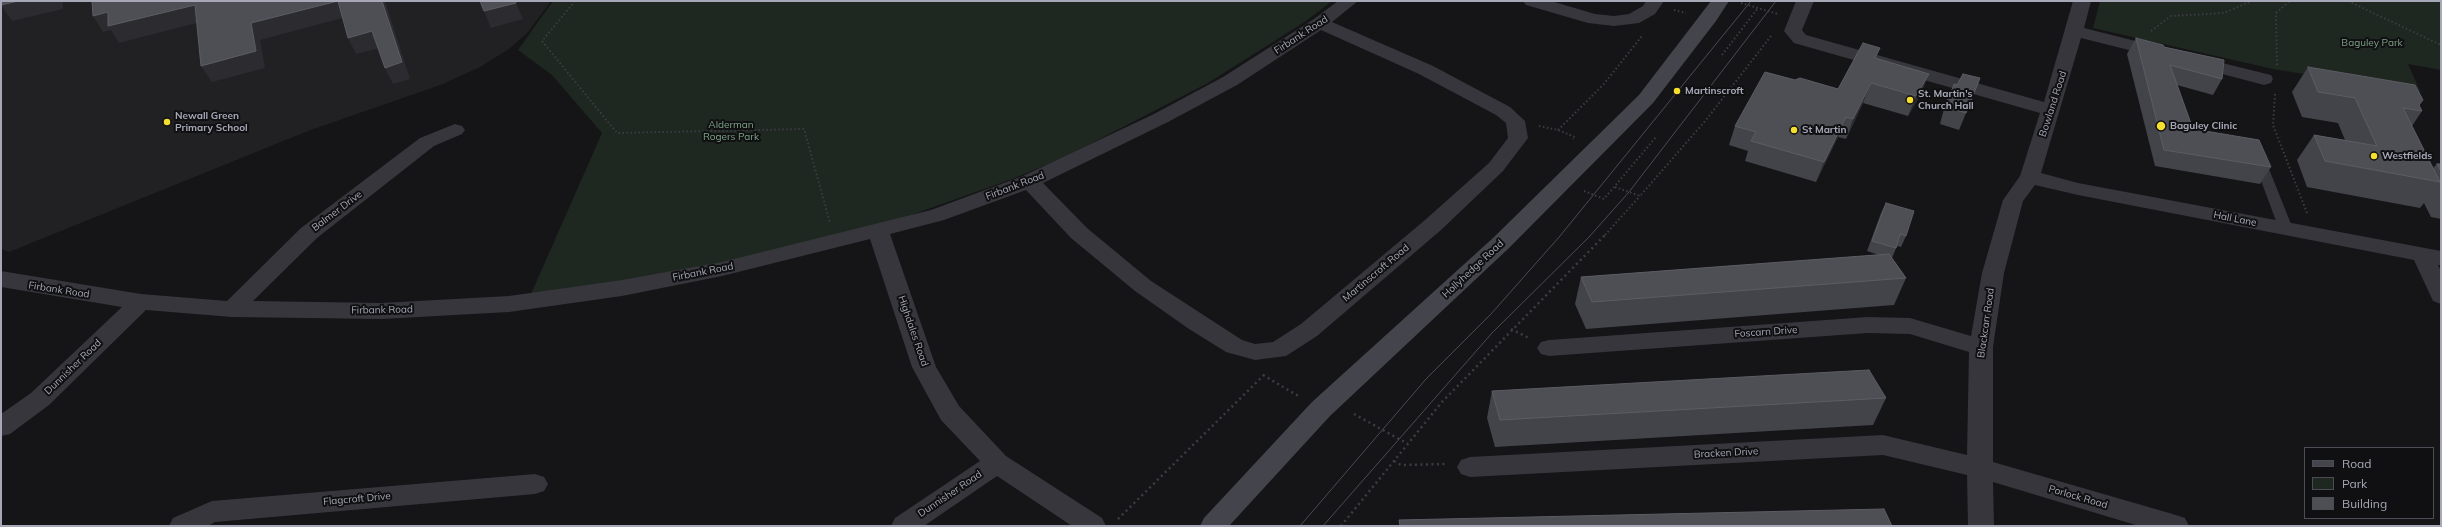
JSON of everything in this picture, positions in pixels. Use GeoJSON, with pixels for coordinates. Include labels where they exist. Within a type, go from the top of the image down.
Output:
{"type":"FeatureCollection","features":[{"type":"Feature","properties":{"kind":"street","name":"Firbank Road"},"geometry":{"type":"LineString","coordinates":[[1,279],[141,302],[232,309],[382,311],[509,304],[622,288],[722,269],[833,230],[878,230],[937,216],[1030,181],[1168,115],[1230,81],[1320,24],[1349,1]]}},
{"type":"Feature","properties":{"kind":"street"},"geometry":{"type":"LineString","coordinates":[[1532,1],[1594,19],[1614,21],[1633,19],[1649,10],[1653,4]]}},
{"type":"Feature","properties":{"kind":"street"},"geometry":{"type":"LineString","coordinates":[[1805,1],[1793,31],[1792,38],[2050,110]]}},
{"type":"Feature","properties":{"kind":"street","name":"Bowland Road"},"geometry":{"type":"LineString","coordinates":[[2030,178],[2075,31],[2082,1]]}},
{"type":"Feature","properties":{"kind":"street","name":"Hollyhedge Road"},"geometry":{"type":"LineString","coordinates":[[1213,526],[1321,410],[1500,243],[1646,99],[1715,9]]}},
{"type":"Feature","properties":{"kind":"street"},"geometry":{"type":"LineString","coordinates":[[1320,24],[1426,70],[1503,111],[1515,121]]}},
{"type":"Feature","properties":{"kind":"street"},"geometry":{"type":"LineString","coordinates":[[2075,31],[2273,78]]}},
{"type":"Feature","properties":{"kind":"street","name":"Martinscroft Road"},"geometry":{"type":"LineString","coordinates":[[1030,181],[1079,233],[1143,286],[1198,324],[1234,346],[1255,352],[1278,350],[1309,330],[1434,225],[1496,167],[1518,138],[1515,121]]}},
{"type":"Feature","properties":{"kind":"street","name":"Balmer Drive"},"geometry":{"type":"LineString","coordinates":[[232,309],[309,233],[427,142],[455,130]]}},
{"type":"Feature","properties":{"kind":"street","name":"Hall Lane"},"geometry":{"type":"LineString","coordinates":[[2030,178],[2078,189],[2432,257]]}},
{"type":"Feature","properties":{"kind":"street","name":"Blackcarr Road"},"geometry":{"type":"LineString","coordinates":[[1981,526],[1981,347],[1993,273],[2013,200],[2030,178]]}},
{"type":"Feature","properties":{"kind":"street","name":"Highdales Road"},"geometry":{"type":"LineString","coordinates":[[878,230],[924,367],[950,413],[997,463],[1093,526]]}},
{"type":"Feature","properties":{"kind":"street"},"geometry":{"type":"LineString","coordinates":[[2432,257],[2441,296]]}},
{"type":"Feature","properties":{"kind":"street","name":"Dunnisher Road"},"geometry":{"type":"LineString","coordinates":[[1,427],[40,399],[141,302]]}},
{"type":"Feature","properties":{"kind":"street","name":"Foscarn Drive"},"geometry":{"type":"LineString","coordinates":[[1549,348],[1868,325],[1910,326],[1981,347]]}},
{"type":"Feature","properties":{"kind":"street","name":"Bracken Drive"},"geometry":{"type":"LineString","coordinates":[[1470,467],[1883,445],[1980,468]]}},
{"type":"Feature","properties":{"kind":"street","name":"Dunnisher Road"},"geometry":{"type":"LineString","coordinates":[[904,526],[945,496],[997,463]]}},
{"type":"Feature","properties":{"kind":"street","name":"Porlock Road"},"geometry":{"type":"LineString","coordinates":[[1980,468],[2176,526]]}},
{"type":"Feature","properties":{"kind":"street","name":"Flagcroft Drive"},"geometry":{"type":"LineString","coordinates":[[182,526],[212,512],[283,504],[535,484]]}},
{"type":"Feature","properties":{"kind":"lane"},"geometry":{"type":"LineString","coordinates":[[2259,158],[2286,229]]}},
{"type":"Feature","properties":{"kind":"path"},"geometry":{"type":"LineString","coordinates":[[575,1],[542,41],[617,133],[804,129],[833,230]]}},
{"type":"Feature","properties":{"kind":"path"},"geometry":{"type":"LineString","coordinates":[[2152,38],[2148,33],[2171,16],[2224,13],[2252,1]]}},
{"type":"Feature","properties":{"kind":"path"},"geometry":{"type":"LineString","coordinates":[[2290,1],[2276,13],[2273,78],[2273,125],[2315,235]]}},
{"type":"Feature","properties":{"kind":"path"},"geometry":{"type":"LineString","coordinates":[[2348,1],[2441,45]]}},
{"type":"Feature","properties":{"kind":"path"},"geometry":{"type":"LineString","coordinates":[[1653,4],[1715,9]]}},
{"type":"Feature","properties":{"kind":"path"},"geometry":{"type":"LineString","coordinates":[[1748,5],[1780,15],[1777,22]]}},
{"type":"Feature","properties":{"kind":"path"},"geometry":{"type":"LineString","coordinates":[[1722,55],[1758,8]]}},
{"type":"Feature","properties":{"kind":"path"},"geometry":{"type":"LineString","coordinates":[[1341,526],[1442,402],[1526,314],[1598,243],[1640,196],[1706,120],[1771,36],[1774,29]]}},
{"type":"Feature","properties":{"kind":"path"},"geometry":{"type":"LineString","coordinates":[[1558,130],[1603,85],[1646,32]]}},
{"type":"Feature","properties":{"kind":"path"},"geometry":{"type":"LineString","coordinates":[[1771,36],[1792,38]]}},
{"type":"Feature","properties":{"kind":"path"},"geometry":{"type":"LineString","coordinates":[[1515,121],[1558,130],[1574,137],[1570,142]]}},
{"type":"Feature","properties":{"kind":"path"},"geometry":{"type":"LineString","coordinates":[[1640,196],[1615,187],[1656,137]]}},
{"type":"Feature","properties":{"kind":"path"},"geometry":{"type":"LineString","coordinates":[[1116,520],[1264,375]]}},
{"type":"Feature","properties":{"kind":"path"},"geometry":{"type":"LineString","coordinates":[[1394,461],[1401,465],[1440,464],[1470,467]]}},
{"type":"Feature","properties":{"kind":"shaded area","name":"Newall Green Primary School"},"geometry":{"type":"Polygon","coordinates":[[[1,1],[551,1],[528,32],[509,49],[480,67],[443,84],[308,131],[9,252],[1,249],[1,1]]]}},
{"type":"Feature","properties":{"kind":"green space","name":"Alderman Rogers Park"},"geometry":{"type":"Polygon","coordinates":[[[553,1],[1332,1],[1306,21],[1208,83],[1065,157],[1015,178],[886,224],[674,275],[531,294],[602,133],[552,75],[518,50],[553,1]]]}},
{"type":"Feature","properties":{"kind":"green space","name":"Baguley Park"},"geometry":{"type":"Polygon","coordinates":[[[2100,1],[2441,1],[2441,70],[2408,64],[2421,93],[2273,69],[2093,28],[2100,1]]]}},
{"type":"Feature","properties":{"kind":"building"},"geometry":{"type":"Polygon","coordinates":[[[1,1],[18,1],[1,5],[1,1]]]}},
{"type":"Feature","properties":{"kind":"building"},"geometry":{"type":"Polygon","coordinates":[[[92,1],[338,1],[251,23],[256,51],[201,66],[195,5],[108,26],[108,12],[93,16],[92,1]]]}},
{"type":"Feature","properties":{"kind":"building"},"geometry":{"type":"Polygon","coordinates":[[[338,1],[382,1],[402,62],[385,68],[372,31],[348,38],[338,1]]]}},
{"type":"Feature","properties":{"kind":"building"},"geometry":{"type":"Polygon","coordinates":[[[480,1],[515,1],[516,3],[484,11],[480,1]]]}},
{"type":"Feature","properties":{"kind":"building"},"geometry":{"type":"Polygon","coordinates":[[[2136,38],[2163,45],[2164,47],[2224,60],[2222,79],[2170,65],[2193,129],[2259,140],[2271,167],[2164,150],[2136,38]]]}},
{"type":"Feature","properties":{"kind":"building"},"geometry":{"type":"Polygon","coordinates":[[[1863,43],[1880,48],[1875,58],[1929,74],[1916,96],[1871,83],[1853,119],[1846,117],[1824,162],[1751,141],[1756,132],[1735,126],[1765,72],[1795,80],[1800,78],[1838,89],[1863,43]]]}},
{"type":"Feature","properties":{"kind":"building"},"geometry":{"type":"Polygon","coordinates":[[[2308,67],[2415,85],[2423,100],[2419,105],[2422,111],[2403,108],[2440,182],[2325,161],[2314,135],[2377,146],[2355,98],[2318,92],[2308,67]]]}},
{"type":"Feature","properties":{"kind":"building"},"geometry":{"type":"Polygon","coordinates":[[[1963,74],[1980,78],[1966,113],[1947,107],[1954,84],[1957,85],[1963,74]]]}},
{"type":"Feature","properties":{"kind":"building"},"geometry":{"type":"Polygon","coordinates":[[[2437,164],[2441,164],[2441,171],[2437,164]]]}},
{"type":"Feature","properties":{"kind":"building"},"geometry":{"type":"Polygon","coordinates":[[[1886,203],[1914,211],[1906,236],[1900,234],[1896,248],[1872,241],[1886,203]]]}},
{"type":"Feature","properties":{"kind":"building"},"geometry":{"type":"Polygon","coordinates":[[[1889,254],[1906,278],[1592,302],[1581,277],[1889,254]]]}},
{"type":"Feature","properties":{"kind":"building"},"geometry":{"type":"Polygon","coordinates":[[[1869,370],[1886,398],[1500,420],[1492,391],[1869,370]]]}},
{"type":"Feature","properties":{"kind":"building"},"geometry":{"type":"Polygon","coordinates":[[[1884,509],[1892,526],[1400,526],[1399,520],[1884,509]]]}},
{"type":"Feature","properties":{"kind":"tram line"},"geometry":{"type":"LineString","coordinates":[[1300,526],[1426,379],[1491,314],[1560,236],[1751,1]]}},
{"type":"Feature","properties":{"kind":"tram line"},"geometry":{"type":"LineString","coordinates":[[1323,526],[1492,333],[1589,237],[1629,192],[1776,1]]}},
{"type":"Feature","properties":{"kind":"place","name":"Martinscroft"},"geometry":{"type":"Point","coordinates":[1677,91]}},
{"type":"Feature","properties":{"kind":"place","name":"St. Martin's Church Hall"},"geometry":{"type":"Point","coordinates":[1910,100]}},
{"type":"Feature","properties":{"kind":"place","name":"Newall Green Primary School"},"geometry":{"type":"Point","coordinates":[167,122]}},
{"type":"Feature","properties":{"kind":"place","name":"Baguley Clinic"},"geometry":{"type":"Point","coordinates":[2161,126]}},
{"type":"Feature","properties":{"kind":"place","name":"St Martin"},"geometry":{"type":"Point","coordinates":[1794,130]}},
{"type":"Feature","properties":{"kind":"place","name":"Westfields"},"geometry":{"type":"Point","coordinates":[2374,156]}}]}
